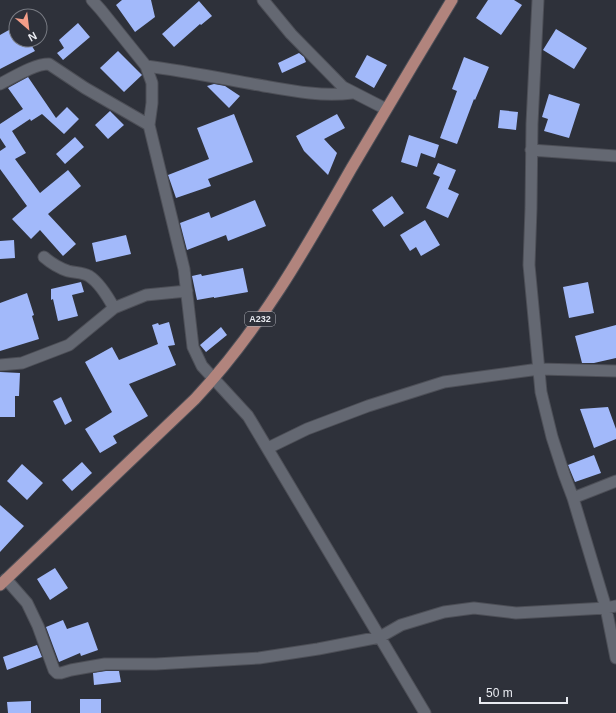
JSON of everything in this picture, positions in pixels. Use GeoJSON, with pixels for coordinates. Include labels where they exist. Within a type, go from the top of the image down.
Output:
{"type":"FeatureCollection","features":[{"type":"Feature","properties":{"kind":"main road","name":"A232"},"geometry":{"type":"LineString","coordinates":[[3,582],[214,379],[253,329],[302,255],[386,109],[452,0]]}},
{"type":"Feature","properties":{"kind":"street"},"geometry":{"type":"LineString","coordinates":[[92,0],[101,5],[146,66],[152,83],[152,103],[149,125],[184,269],[193,347],[202,366],[248,416],[425,713]]}},
{"type":"Feature","properties":{"kind":"street"},"geometry":{"type":"LineString","coordinates":[[263,0],[292,34],[343,87],[352,93],[386,109]]}},
{"type":"Feature","properties":{"kind":"street"},"geometry":{"type":"LineString","coordinates":[[538,0],[529,265],[541,392],[552,437],[564,474],[611,607],[616,658]]}},
{"type":"Feature","properties":{"kind":"street"},"geometry":{"type":"LineString","coordinates":[[0,84],[37,66],[49,64],[84,88],[149,125]]}},
{"type":"Feature","properties":{"kind":"street"},"geometry":{"type":"LineString","coordinates":[[146,66],[178,70],[292,91],[336,95],[352,93]]}},
{"type":"Feature","properties":{"kind":"street"},"geometry":{"type":"LineString","coordinates":[[532,150],[616,156]]}},
{"type":"Feature","properties":{"kind":"street"},"geometry":{"type":"LineString","coordinates":[[44,258],[52,264],[90,277],[101,288],[114,308]]}},
{"type":"Feature","properties":{"kind":"street"},"geometry":{"type":"LineString","coordinates":[[0,365],[22,363],[69,345],[114,308],[146,295],[187,291]]}},
{"type":"Feature","properties":{"kind":"street"},"geometry":{"type":"LineString","coordinates":[[268,448],[307,429],[368,406],[444,382],[539,369],[616,371]]}},
{"type":"Feature","properties":{"kind":"street"},"geometry":{"type":"LineString","coordinates":[[573,498],[616,481]]}},
{"type":"Feature","properties":{"kind":"street"},"geometry":{"type":"LineString","coordinates":[[3,582],[27,603],[38,626],[54,670],[57,673],[105,664],[156,664],[259,658],[318,649],[380,637],[401,625],[444,612],[474,608],[516,613],[611,607]]}},
{"type":"Feature","properties":{"kind":"building"},"geometry":{"type":"Polygon","coordinates":[[[122,0],[151,0],[155,17],[135,32],[116,5],[122,0]]]}},
{"type":"Feature","properties":{"kind":"building"},"geometry":{"type":"Polygon","coordinates":[[[488,0],[514,0],[522,5],[501,35],[476,18],[488,0]]]}},
{"type":"Feature","properties":{"kind":"building"},"geometry":{"type":"Polygon","coordinates":[[[199,1],[212,16],[201,25],[200,24],[174,47],[162,34],[199,1]]]}},
{"type":"Feature","properties":{"kind":"building"},"geometry":{"type":"Polygon","coordinates":[[[78,23],[90,37],[63,60],[57,53],[64,48],[59,40],[78,23]]]}},
{"type":"Feature","properties":{"kind":"building"},"geometry":{"type":"Polygon","coordinates":[[[556,29],[587,48],[574,69],[543,50],[556,29]]]}},
{"type":"Feature","properties":{"kind":"building"},"geometry":{"type":"Polygon","coordinates":[[[8,30],[8,48],[33,48],[35,51],[0,69],[0,35],[8,30]]]}},
{"type":"Feature","properties":{"kind":"building"},"geometry":{"type":"Polygon","coordinates":[[[118,51],[142,75],[124,92],[100,68],[118,51]]]}},
{"type":"Feature","properties":{"kind":"building"},"geometry":{"type":"Polygon","coordinates":[[[299,53],[304,57],[306,62],[282,73],[278,63],[299,53]]]}},
{"type":"Feature","properties":{"kind":"building"},"geometry":{"type":"Polygon","coordinates":[[[367,55],[387,65],[374,88],[355,77],[367,55]]]}},
{"type":"Feature","properties":{"kind":"building"},"geometry":{"type":"Polygon","coordinates":[[[464,57],[489,67],[475,100],[474,99],[457,144],[440,138],[457,91],[452,89],[464,57]]]}},
{"type":"Feature","properties":{"kind":"building"},"geometry":{"type":"Polygon","coordinates":[[[28,77],[56,118],[67,107],[79,119],[64,134],[42,114],[31,121],[30,119],[12,131],[26,153],[15,159],[40,193],[68,170],[81,186],[48,214],[76,244],[63,256],[40,230],[31,239],[12,219],[27,206],[0,169],[0,151],[6,147],[0,138],[0,124],[23,109],[8,88],[28,77]]]}},
{"type":"Feature","properties":{"kind":"building"},"geometry":{"type":"Polygon","coordinates":[[[214,84],[225,86],[240,96],[229,108],[207,86],[214,84]]]}},
{"type":"Feature","properties":{"kind":"building"},"geometry":{"type":"Polygon","coordinates":[[[549,94],[580,104],[569,138],[544,131],[548,119],[542,117],[549,94]]]}},
{"type":"Feature","properties":{"kind":"building"},"geometry":{"type":"Polygon","coordinates":[[[500,110],[518,112],[516,130],[498,128],[500,110]]]}},
{"type":"Feature","properties":{"kind":"building"},"geometry":{"type":"Polygon","coordinates":[[[110,111],[124,125],[108,139],[95,125],[110,111]]]}},
{"type":"Feature","properties":{"kind":"building"},"geometry":{"type":"Polygon","coordinates":[[[234,114],[253,162],[208,179],[211,186],[176,198],[168,175],[209,159],[197,128],[234,114]]]}},
{"type":"Feature","properties":{"kind":"building"},"geometry":{"type":"Polygon","coordinates":[[[337,114],[345,128],[324,139],[337,153],[328,175],[304,151],[296,136],[337,114]]]}},
{"type":"Feature","properties":{"kind":"building"},"geometry":{"type":"Polygon","coordinates":[[[409,135],[439,145],[435,158],[421,153],[417,167],[401,162],[409,135]]]}},
{"type":"Feature","properties":{"kind":"building"},"geometry":{"type":"Polygon","coordinates":[[[75,137],[84,147],[65,164],[56,154],[75,137]]]}},
{"type":"Feature","properties":{"kind":"building"},"geometry":{"type":"Polygon","coordinates":[[[438,163],[456,170],[448,189],[459,194],[448,218],[426,208],[440,177],[433,174],[438,163]]]}},
{"type":"Feature","properties":{"kind":"building"},"geometry":{"type":"Polygon","coordinates":[[[392,196],[404,213],[384,227],[372,210],[392,196]]]}},
{"type":"Feature","properties":{"kind":"building"},"geometry":{"type":"Polygon","coordinates":[[[255,200],[266,226],[228,241],[226,235],[187,250],[180,223],[209,212],[211,218],[255,200]]]}},
{"type":"Feature","properties":{"kind":"building"},"geometry":{"type":"Polygon","coordinates":[[[425,220],[440,245],[421,256],[416,247],[410,251],[400,235],[425,220]]]}},
{"type":"Feature","properties":{"kind":"building"},"geometry":{"type":"Polygon","coordinates":[[[126,235],[131,254],[96,262],[92,243],[126,235]]]}},
{"type":"Feature","properties":{"kind":"building"},"geometry":{"type":"Polygon","coordinates":[[[14,240],[15,258],[0,259],[0,241],[14,240]]]}},
{"type":"Feature","properties":{"kind":"building"},"geometry":{"type":"Polygon","coordinates":[[[243,268],[248,292],[197,300],[192,276],[201,274],[202,276],[243,268]]]}},
{"type":"Feature","properties":{"kind":"building"},"geometry":{"type":"Polygon","coordinates":[[[81,282],[84,292],[72,295],[78,316],[58,321],[53,299],[51,300],[51,289],[81,282]]]}},
{"type":"Feature","properties":{"kind":"building"},"geometry":{"type":"Polygon","coordinates":[[[588,282],[594,313],[569,318],[563,287],[588,282]]]}},
{"type":"Feature","properties":{"kind":"building"},"geometry":{"type":"Polygon","coordinates":[[[27,293],[34,315],[32,316],[39,339],[0,351],[0,303],[27,293]]]}},
{"type":"Feature","properties":{"kind":"building"},"geometry":{"type":"Polygon","coordinates":[[[169,322],[175,345],[168,346],[176,365],[129,384],[148,416],[113,436],[117,443],[100,453],[85,429],[112,412],[85,362],[112,347],[119,360],[158,344],[152,325],[158,323],[159,325],[169,322]]]}},
{"type":"Feature","properties":{"kind":"building"},"geometry":{"type":"Polygon","coordinates":[[[616,325],[616,358],[594,363],[582,363],[575,336],[616,325]]]}},
{"type":"Feature","properties":{"kind":"building"},"geometry":{"type":"Polygon","coordinates":[[[221,327],[227,335],[206,352],[200,345],[221,327]]]}},
{"type":"Feature","properties":{"kind":"building"},"geometry":{"type":"Polygon","coordinates":[[[0,372],[20,373],[19,396],[15,396],[15,417],[0,417],[0,372]]]}},
{"type":"Feature","properties":{"kind":"building"},"geometry":{"type":"Polygon","coordinates":[[[61,397],[72,421],[65,425],[53,401],[61,397]]]}},
{"type":"Feature","properties":{"kind":"building"},"geometry":{"type":"Polygon","coordinates":[[[608,407],[616,429],[616,439],[594,448],[580,409],[608,407]]]}},
{"type":"Feature","properties":{"kind":"building"},"geometry":{"type":"Polygon","coordinates":[[[594,455],[601,473],[575,482],[568,465],[594,455]]]}},
{"type":"Feature","properties":{"kind":"building"},"geometry":{"type":"Polygon","coordinates":[[[82,462],[92,473],[72,491],[62,480],[82,462]]]}},
{"type":"Feature","properties":{"kind":"building"},"geometry":{"type":"Polygon","coordinates":[[[22,464],[43,483],[27,500],[7,481],[22,464]]]}},
{"type":"Feature","properties":{"kind":"building"},"geometry":{"type":"Polygon","coordinates":[[[0,505],[24,526],[0,552],[0,505]]]}},
{"type":"Feature","properties":{"kind":"building"},"geometry":{"type":"Polygon","coordinates":[[[55,568],[68,588],[50,600],[37,579],[55,568]]]}},
{"type":"Feature","properties":{"kind":"building"},"geometry":{"type":"Polygon","coordinates":[[[63,620],[67,629],[88,622],[98,650],[81,656],[80,653],[59,662],[46,627],[63,620]]]}},
{"type":"Feature","properties":{"kind":"building"},"geometry":{"type":"Polygon","coordinates":[[[37,645],[42,657],[7,670],[3,657],[37,645]]]}},
{"type":"Feature","properties":{"kind":"building"},"geometry":{"type":"Polygon","coordinates":[[[119,671],[121,682],[94,685],[93,673],[119,671]]]}},
{"type":"Feature","properties":{"kind":"building"},"geometry":{"type":"Polygon","coordinates":[[[80,699],[101,699],[101,713],[80,713],[80,699]]]}},
{"type":"Feature","properties":{"kind":"building"},"geometry":{"type":"Polygon","coordinates":[[[31,701],[31,713],[8,713],[7,702],[31,701]]]}}]}
